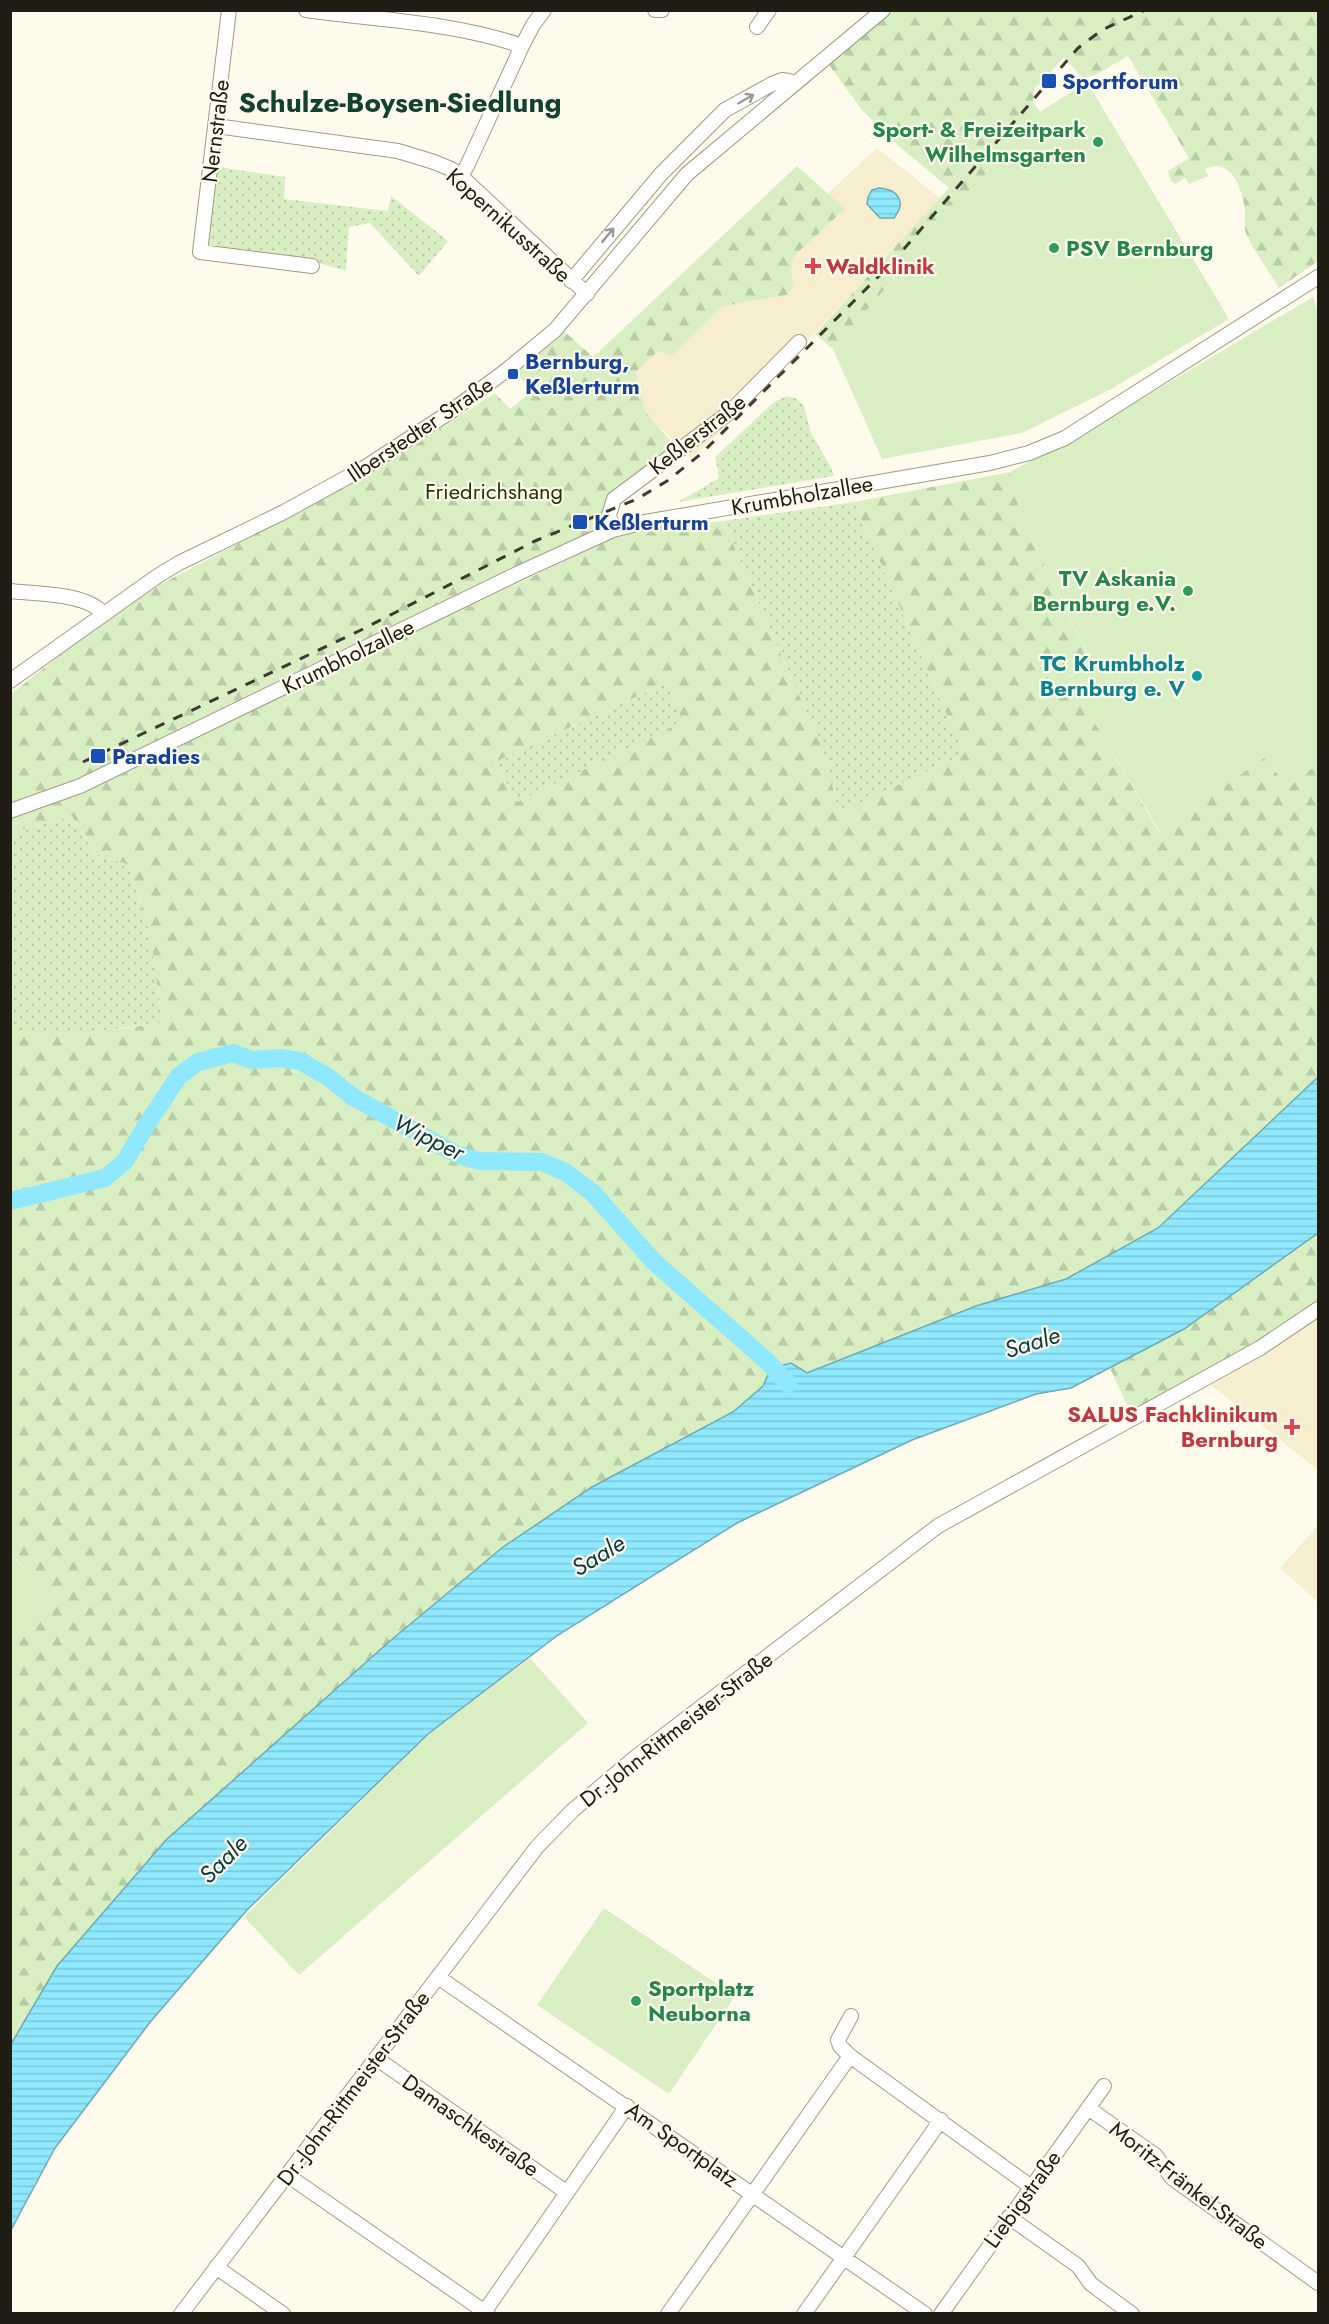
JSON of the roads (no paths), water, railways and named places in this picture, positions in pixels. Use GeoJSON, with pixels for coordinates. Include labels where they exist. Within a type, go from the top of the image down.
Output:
{"type":"FeatureCollection","features":[{"type":"Feature","properties":{"kind":"street","name":"Nernstraße"},"geometry":{"type":"LineString","coordinates":[[229,10],[200,252],[312,266]]}},
{"type":"Feature","properties":{"kind":"street"},"geometry":{"type":"LineString","coordinates":[[306,10],[467,31],[496,37],[522,46]]}},
{"type":"Feature","properties":{"kind":"street"},"geometry":{"type":"LineString","coordinates":[[461,176],[532,25],[544,10]]}},
{"type":"Feature","properties":{"kind":"street"},"geometry":{"type":"LineString","coordinates":[[655,10],[662,10]]}},
{"type":"Feature","properties":{"kind":"street"},"geometry":{"type":"LineString","coordinates":[[757,27],[769,10]]}},
{"type":"Feature","properties":{"kind":"street","name":"Ilberstedter Straße"},"geometry":{"type":"LineString","coordinates":[[10,681],[179,563],[332,486],[445,416],[503,373],[555,330],[687,174],[883,10]]}},
{"type":"Feature","properties":{"kind":"street"},"geometry":{"type":"LineString","coordinates":[[571,281],[661,174],[725,110],[772,84],[782,81],[794,84]]}},
{"type":"Feature","properties":{"kind":"street","name":"Kopernikusstraße"},"geometry":{"type":"LineString","coordinates":[[216,126],[398,151],[434,162],[461,176],[587,294]]}},
{"type":"Feature","properties":{"kind":"street","name":"Krumbholzallee"},"geometry":{"type":"LineString","coordinates":[[10,811],[80,786],[523,571],[613,530],[645,522],[979,465],[1029,453],[1052,444],[1080,429],[1318,277]]}},
{"type":"Feature","properties":{"kind":"street","name":"Keßlerstraße"},"geometry":{"type":"LineString","coordinates":[[613,530],[609,515],[614,499],[730,412],[799,342]]}},
{"type":"Feature","properties":{"kind":"street"},"geometry":{"type":"LineString","coordinates":[[10,591],[80,600],[94,605],[103,614]]}},
{"type":"Feature","properties":{"kind":"street","name":"Dr.-John-Rittmeister-Straße"},"geometry":{"type":"LineString","coordinates":[[181,2313],[537,1847],[572,1811],[632,1760],[938,1526],[1260,1348],[1318,1310]]}},
{"type":"Feature","properties":{"kind":"street","name":"Am Sportplatz"},"geometry":{"type":"LineString","coordinates":[[438,1977],[925,2313]]}},
{"type":"Feature","properties":{"kind":"street"},"geometry":{"type":"LineString","coordinates":[[851,2016],[838,2040],[840,2046],[850,2056],[1030,2186]]}},
{"type":"Feature","properties":{"kind":"street"},"geometry":{"type":"LineString","coordinates":[[668,2313],[850,2056]]}},
{"type":"Feature","properties":{"kind":"street","name":"Damaschkestraße"},"geometry":{"type":"LineString","coordinates":[[376,2058],[566,2192]]}},
{"type":"Feature","properties":{"kind":"street","name":"Liebigstraße"},"geometry":{"type":"LineString","coordinates":[[941,2313],[1104,2086]]}},
{"type":"Feature","properties":{"kind":"street"},"geometry":{"type":"LineString","coordinates":[[287,2175],[486,2312],[627,2106]]}},
{"type":"Feature","properties":{"kind":"street","name":"Moritz-Fränkel-Straße"},"geometry":{"type":"LineString","coordinates":[[1088,2108],[1155,2155],[1172,2178],[1318,2283]]}},
{"type":"Feature","properties":{"kind":"street"},"geometry":{"type":"LineString","coordinates":[[804,2313],[941,2120]]}},
{"type":"Feature","properties":{"kind":"street"},"geometry":{"type":"LineString","coordinates":[[1009,2217],[1078,2266],[1091,2284],[1132,2313]]}},
{"type":"Feature","properties":{"kind":"street"},"geometry":{"type":"LineString","coordinates":[[216,2267],[283,2313]]}},
{"type":"Feature","properties":{"kind":"water"},"geometry":{"type":"Polygon","coordinates":[[[879,188],[891,191],[898,197],[900,207],[894,218],[880,218],[867,204],[872,190],[879,188]]]}},
{"type":"Feature","properties":{"kind":"water","name":"Saale"},"geometry":{"type":"Polygon","coordinates":[[[1318,1077],[1318,1233],[1184,1329],[1071,1388],[1036,1394],[912,1440],[737,1523],[558,1635],[428,1734],[247,1910],[151,2021],[55,2148],[11,2230],[11,2044],[57,1966],[166,1840],[390,1641],[503,1547],[592,1487],[733,1412],[763,1386],[771,1368],[791,1363],[807,1373],[976,1306],[1066,1279],[1158,1228],[1318,1077]]]}},
{"type":"Feature","properties":{"kind":"waterway","name":"Wipper"},"geometry":{"type":"LineString","coordinates":[[10,1201],[105,1178],[125,1161],[179,1076],[198,1062],[233,1053],[251,1060],[280,1058],[300,1061],[328,1077],[353,1097],[456,1154],[479,1161],[542,1162],[565,1172],[593,1193],[654,1262],[768,1362],[788,1384]]}},
{"type":"Feature","properties":{"kind":"railway"},"geometry":{"type":"LineString","coordinates":[[83,762],[361,630],[535,541],[637,499],[667,481],[702,453],[890,265],[1078,48],[1102,30],[1145,10]]}},
{"type":"Feature","properties":{"kind":"place","name":"Sportforum"},"geometry":{"type":"Point","coordinates":[1049,81]}},
{"type":"Feature","properties":{"kind":"place","name":"Sport- & Freizeitpark Wilhelmsgarten"},"geometry":{"type":"Point","coordinates":[1098,142]}},
{"type":"Feature","properties":{"kind":"place","name":"PSV Bernburg"},"geometry":{"type":"Point","coordinates":[1054,248]}},
{"type":"Feature","properties":{"kind":"place","name":"Waldklinik"},"geometry":{"type":"Point","coordinates":[813,266]}},
{"type":"Feature","properties":{"kind":"place","name":"Bernburg, Keßlerturm"},"geometry":{"type":"Point","coordinates":[513,374]}},
{"type":"Feature","properties":{"kind":"place","name":"Keßlerturm"},"geometry":{"type":"Point","coordinates":[580,522]}},
{"type":"Feature","properties":{"kind":"place","name":"TV Askania Bernburg e.V."},"geometry":{"type":"Point","coordinates":[1188,591]}},
{"type":"Feature","properties":{"kind":"place","name":"TC Krumbholz Bernburg e. V"},"geometry":{"type":"Point","coordinates":[1197,676]}},
{"type":"Feature","properties":{"kind":"place","name":"Paradies"},"geometry":{"type":"Point","coordinates":[98,756]}},
{"type":"Feature","properties":{"kind":"place","name":"SALUS Fachklinikum Bernburg"},"geometry":{"type":"Point","coordinates":[1292,1427]}},
{"type":"Feature","properties":{"kind":"place","name":"Sportplatz Neuborna"},"geometry":{"type":"Point","coordinates":[636,2001]}},
{"type":"Feature","properties":{"kind":"district","name":"Schulze-Boysen-Siedlung"},"geometry":{"type":"Point","coordinates":[400,102]}},
{"type":"Feature","properties":{"kind":"park label","name":"Friedrichshang"},"geometry":{"type":"Point","coordinates":[494,491]}}]}
